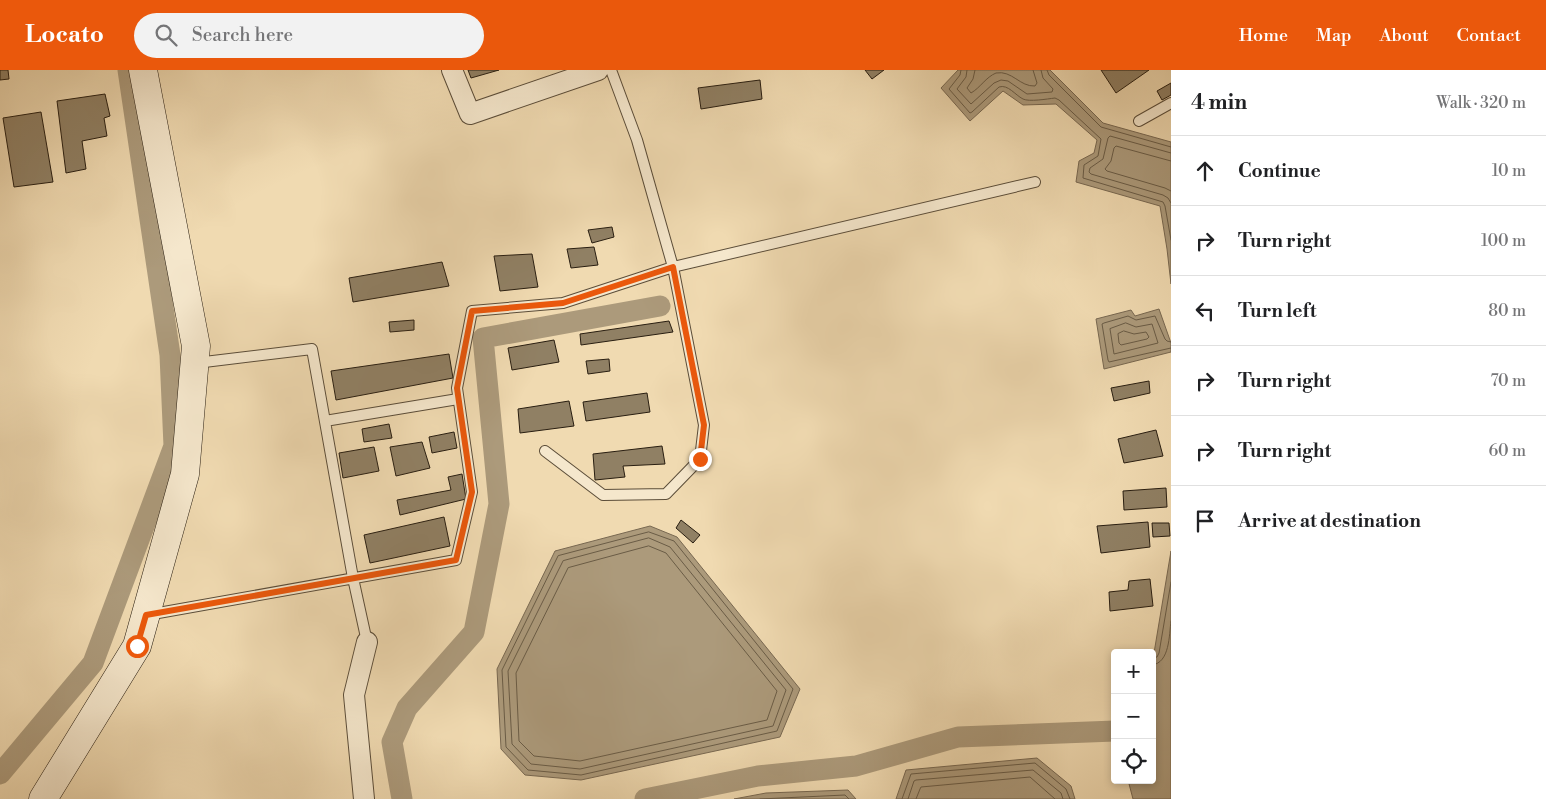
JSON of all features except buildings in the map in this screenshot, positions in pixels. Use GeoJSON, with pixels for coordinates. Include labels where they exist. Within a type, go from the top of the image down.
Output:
{"type":"FeatureCollection","features":[{"type":"Feature","properties":{"kind":"street"},"geometry":{"type":"LineString","coordinates":[[43,799],[137,646],[185,474],[196,346],[143,70]]}},
{"type":"Feature","properties":{"kind":"street"},"geometry":{"type":"LineString","coordinates":[[452,70],[470,114],[598,70]]}},
{"type":"Feature","properties":{"kind":"street"},"geometry":{"type":"LineString","coordinates":[[364,799],[354,695],[367,642]]}},
{"type":"Feature","properties":{"kind":"lane"},"geometry":{"type":"LineString","coordinates":[[545,451],[603,494],[666,494],[700,459],[704,425],[673,267],[637,140],[611,70]]}},
{"type":"Feature","properties":{"kind":"lane"},"geometry":{"type":"LineString","coordinates":[[1139,121],[1171,103]]}},
{"type":"Feature","properties":{"kind":"lane"},"geometry":{"type":"LineString","coordinates":[[146,615],[456,560],[472,492],[457,388],[472,311],[563,303],[673,267],[1035,182]]}},
{"type":"Feature","properties":{"kind":"lane"},"geometry":{"type":"LineString","coordinates":[[195,364],[312,349],[353,578],[367,642]]}},
{"type":"Feature","properties":{"kind":"lane"},"geometry":{"type":"LineString","coordinates":[[325,421],[458,399]]}},
{"type":"Feature","properties":{"kind":"water"},"geometry":{"type":"Polygon","coordinates":[[[958,70],[1050,70],[1103,123],[1171,142],[1171,284],[1160,206],[1076,182],[1079,161],[1094,153],[1097,140],[1056,104],[1023,105],[1003,91],[970,121],[941,88],[958,70]]]}},
{"type":"Feature","properties":{"kind":"water"},"geometry":{"type":"Polygon","coordinates":[[[1159,309],[1171,343],[1171,352],[1104,369],[1096,319],[1131,310],[1135,316],[1159,309]]]}},
{"type":"Feature","properties":{"kind":"water"},"geometry":{"type":"Polygon","coordinates":[[[650,526],[677,537],[800,689],[780,737],[581,780],[525,775],[501,749],[497,669],[555,551],[650,526]]]}},
{"type":"Feature","properties":{"kind":"water"},"geometry":{"type":"Polygon","coordinates":[[[1171,551],[1171,799],[1133,799],[1129,784],[1156,784],[1155,649],[1171,551]]]}},
{"type":"Feature","properties":{"kind":"water"},"geometry":{"type":"Polygon","coordinates":[[[1037,758],[1071,786],[1075,799],[896,799],[906,770],[1037,758]]]}},
{"type":"Feature","properties":{"kind":"water"},"geometry":{"type":"Polygon","coordinates":[[[848,790],[856,799],[734,799],[766,793],[848,790]]]}},
{"type":"Feature","properties":{"kind":"waterway"},"geometry":{"type":"LineString","coordinates":[[0,774],[93,663],[174,446],[170,355],[128,70]]}},
{"type":"Feature","properties":{"kind":"waterway"},"geometry":{"type":"LineString","coordinates":[[402,799],[392,742],[407,708],[474,632],[499,504],[483,338],[660,306]]}},
{"type":"Feature","properties":{"kind":"waterway"},"geometry":{"type":"LineString","coordinates":[[645,799],[758,776],[856,766],[958,737],[1111,731]]}},
{"type":"Feature","properties":{"kind":"route"},"geometry":{"type":"LineString","coordinates":[[137,646],[146,615],[456,560],[472,492],[457,388],[472,311],[563,303],[673,267],[704,425],[700,459]]}}]}
